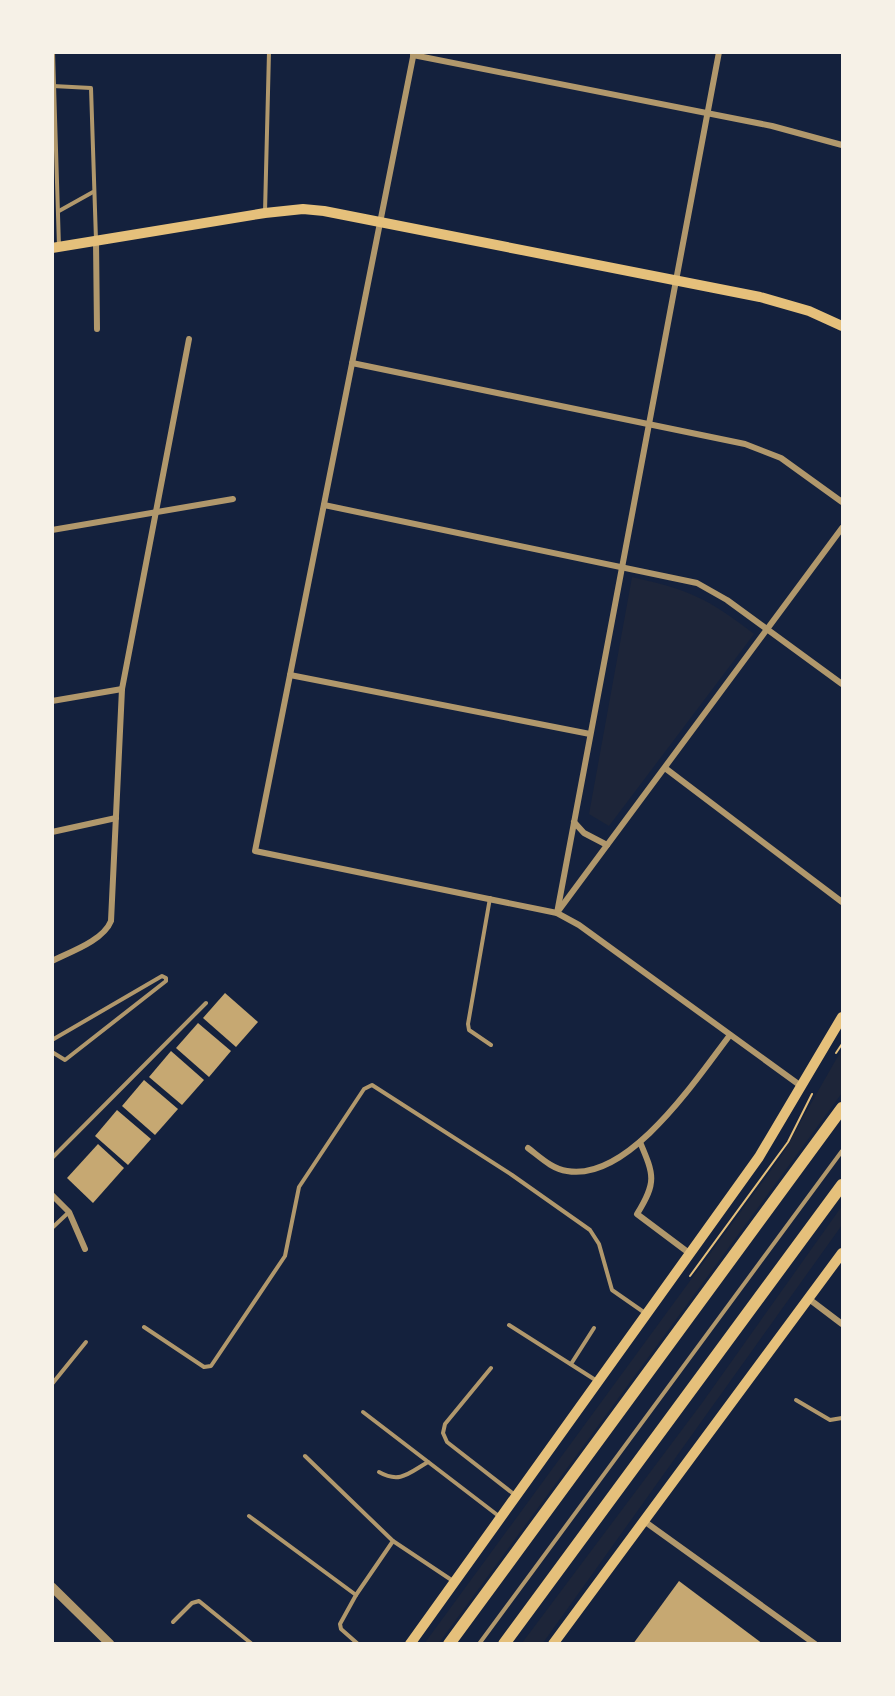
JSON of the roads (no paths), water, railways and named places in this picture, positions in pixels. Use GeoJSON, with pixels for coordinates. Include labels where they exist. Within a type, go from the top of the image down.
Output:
{"type":"FeatureCollection","features":[{"type":"Feature","properties":{"kind":"highway"},"geometry":{"type":"LineString","coordinates":[[449,1644],[843,1108]]}},
{"type":"Feature","properties":{"kind":"highway"},"geometry":{"type":"LineString","coordinates":[[504,1644],[843,1185]]}},
{"type":"Feature","properties":{"kind":"main road"},"geometry":{"type":"LineString","coordinates":[[56,247],[265,213],[303,209],[324,211],[784,303],[843,327]]}},
{"type":"Feature","properties":{"kind":"main road"},"geometry":{"type":"LineString","coordinates":[[410,1644],[764,1149],[843,1017]]}},
{"type":"Feature","properties":{"kind":"main road"},"geometry":{"type":"LineString","coordinates":[[553,1644],[843,1253]]}},
{"type":"Feature","properties":{"kind":"street"},"geometry":{"type":"LineString","coordinates":[[557,913],[719,52]]}},
{"type":"Feature","properties":{"kind":"street"},"geometry":{"type":"LineString","coordinates":[[801,1086],[579,925],[557,913],[255,851],[413,54],[808,134],[843,145]]}},
{"type":"Feature","properties":{"kind":"street"},"geometry":{"type":"LineString","coordinates":[[96,241],[97,329]]}},
{"type":"Feature","properties":{"kind":"street"},"geometry":{"type":"LineString","coordinates":[[52,961],[96,938],[109,927],[112,915],[122,689],[189,339]]}},
{"type":"Feature","properties":{"kind":"street"},"geometry":{"type":"LineString","coordinates":[[352,363],[649,423],[763,450],[796,468],[843,502]]}},
{"type":"Feature","properties":{"kind":"street"},"geometry":{"type":"LineString","coordinates":[[52,530],[233,499]]}},
{"type":"Feature","properties":{"kind":"street"},"geometry":{"type":"LineString","coordinates":[[324,505],[697,583],[712,590],[843,684]]}},
{"type":"Feature","properties":{"kind":"street"},"geometry":{"type":"LineString","coordinates":[[557,913],[843,528]]}},
{"type":"Feature","properties":{"kind":"street"},"geometry":{"type":"LineString","coordinates":[[290,675],[590,734]]}},
{"type":"Feature","properties":{"kind":"street"},"geometry":{"type":"LineString","coordinates":[[52,701],[122,689]]}},
{"type":"Feature","properties":{"kind":"street"},"geometry":{"type":"LineString","coordinates":[[665,768],[843,902]]}},
{"type":"Feature","properties":{"kind":"street"},"geometry":{"type":"LineString","coordinates":[[52,832],[116,818]]}},
{"type":"Feature","properties":{"kind":"street"},"geometry":{"type":"LineString","coordinates":[[573,822],[584,833],[607,845]]}},
{"type":"Feature","properties":{"kind":"street"},"geometry":{"type":"LineString","coordinates":[[528,1148],[554,1167],[564,1171],[585,1172],[607,1165],[640,1142],[667,1116],[730,1035]]}},
{"type":"Feature","properties":{"kind":"street"},"geometry":{"type":"LineString","coordinates":[[640,1142],[653,1178],[649,1195],[637,1214],[688,1253]]}},
{"type":"Feature","properties":{"kind":"street"},"geometry":{"type":"LineString","coordinates":[[52,1195],[69,1212],[85,1250]]}},
{"type":"Feature","properties":{"kind":"street"},"geometry":{"type":"LineString","coordinates":[[809,1299],[843,1324]]}},
{"type":"Feature","properties":{"kind":"street"},"geometry":{"type":"LineString","coordinates":[[644,1521],[815,1644]]}},
{"type":"Feature","properties":{"kind":"street"},"geometry":{"type":"LineString","coordinates":[[52,1587],[110,1644]]}},
{"type":"Feature","properties":{"kind":"lane"},"geometry":{"type":"LineString","coordinates":[[53,52],[59,211],[56,247]]}},
{"type":"Feature","properties":{"kind":"lane"},"geometry":{"type":"LineString","coordinates":[[265,213],[269,52]]}},
{"type":"Feature","properties":{"kind":"lane"},"geometry":{"type":"LineString","coordinates":[[53,86],[91,88],[96,241]]}},
{"type":"Feature","properties":{"kind":"lane"},"geometry":{"type":"LineString","coordinates":[[59,211],[93,192]]}},
{"type":"Feature","properties":{"kind":"lane"},"geometry":{"type":"LineString","coordinates":[[490,898],[468,1024],[469,1030],[491,1045]]}},
{"type":"Feature","properties":{"kind":"lane"},"geometry":{"type":"LineString","coordinates":[[52,1040],[162,976],[166,978],[166,981],[65,1060],[52,1053]]}},
{"type":"Feature","properties":{"kind":"lane"},"geometry":{"type":"LineString","coordinates":[[52,1158],[206,1003]]}},
{"type":"Feature","properties":{"kind":"lane"},"geometry":{"type":"LineString","coordinates":[[144,1327],[204,1367],[211,1366],[285,1257],[299,1188],[364,1089],[372,1085],[512,1175],[590,1230],[599,1244],[612,1290],[646,1313]]}},
{"type":"Feature","properties":{"kind":"lane"},"geometry":{"type":"LineString","coordinates":[[479,1644],[843,1151]]}},
{"type":"Feature","properties":{"kind":"lane"},"geometry":{"type":"LineString","coordinates":[[52,1228],[69,1212]]}},
{"type":"Feature","properties":{"kind":"lane"},"geometry":{"type":"LineString","coordinates":[[509,1325],[598,1382]]}},
{"type":"Feature","properties":{"kind":"lane"},"geometry":{"type":"LineString","coordinates":[[572,1364],[594,1328]]}},
{"type":"Feature","properties":{"kind":"lane"},"geometry":{"type":"LineString","coordinates":[[52,1384],[86,1342]]}},
{"type":"Feature","properties":{"kind":"lane"},"geometry":{"type":"LineString","coordinates":[[491,1368],[445,1424],[443,1432],[447,1442],[515,1495]]}},
{"type":"Feature","properties":{"kind":"lane"},"geometry":{"type":"LineString","coordinates":[[796,1400],[830,1420],[843,1418]]}},
{"type":"Feature","properties":{"kind":"lane"},"geometry":{"type":"LineString","coordinates":[[363,1412],[500,1517]]}},
{"type":"Feature","properties":{"kind":"lane"},"geometry":{"type":"LineString","coordinates":[[305,1456],[393,1541],[454,1582]]}},
{"type":"Feature","properties":{"kind":"lane"},"geometry":{"type":"LineString","coordinates":[[379,1472],[391,1479],[398,1479],[428,1462]]}},
{"type":"Feature","properties":{"kind":"lane"},"geometry":{"type":"LineString","coordinates":[[249,1516],[356,1595]]}},
{"type":"Feature","properties":{"kind":"lane"},"geometry":{"type":"LineString","coordinates":[[358,1644],[341,1629],[340,1624],[356,1595],[393,1541]]}},
{"type":"Feature","properties":{"kind":"lane"},"geometry":{"type":"LineString","coordinates":[[173,1622],[192,1603],[199,1601],[252,1644]]}}]}
